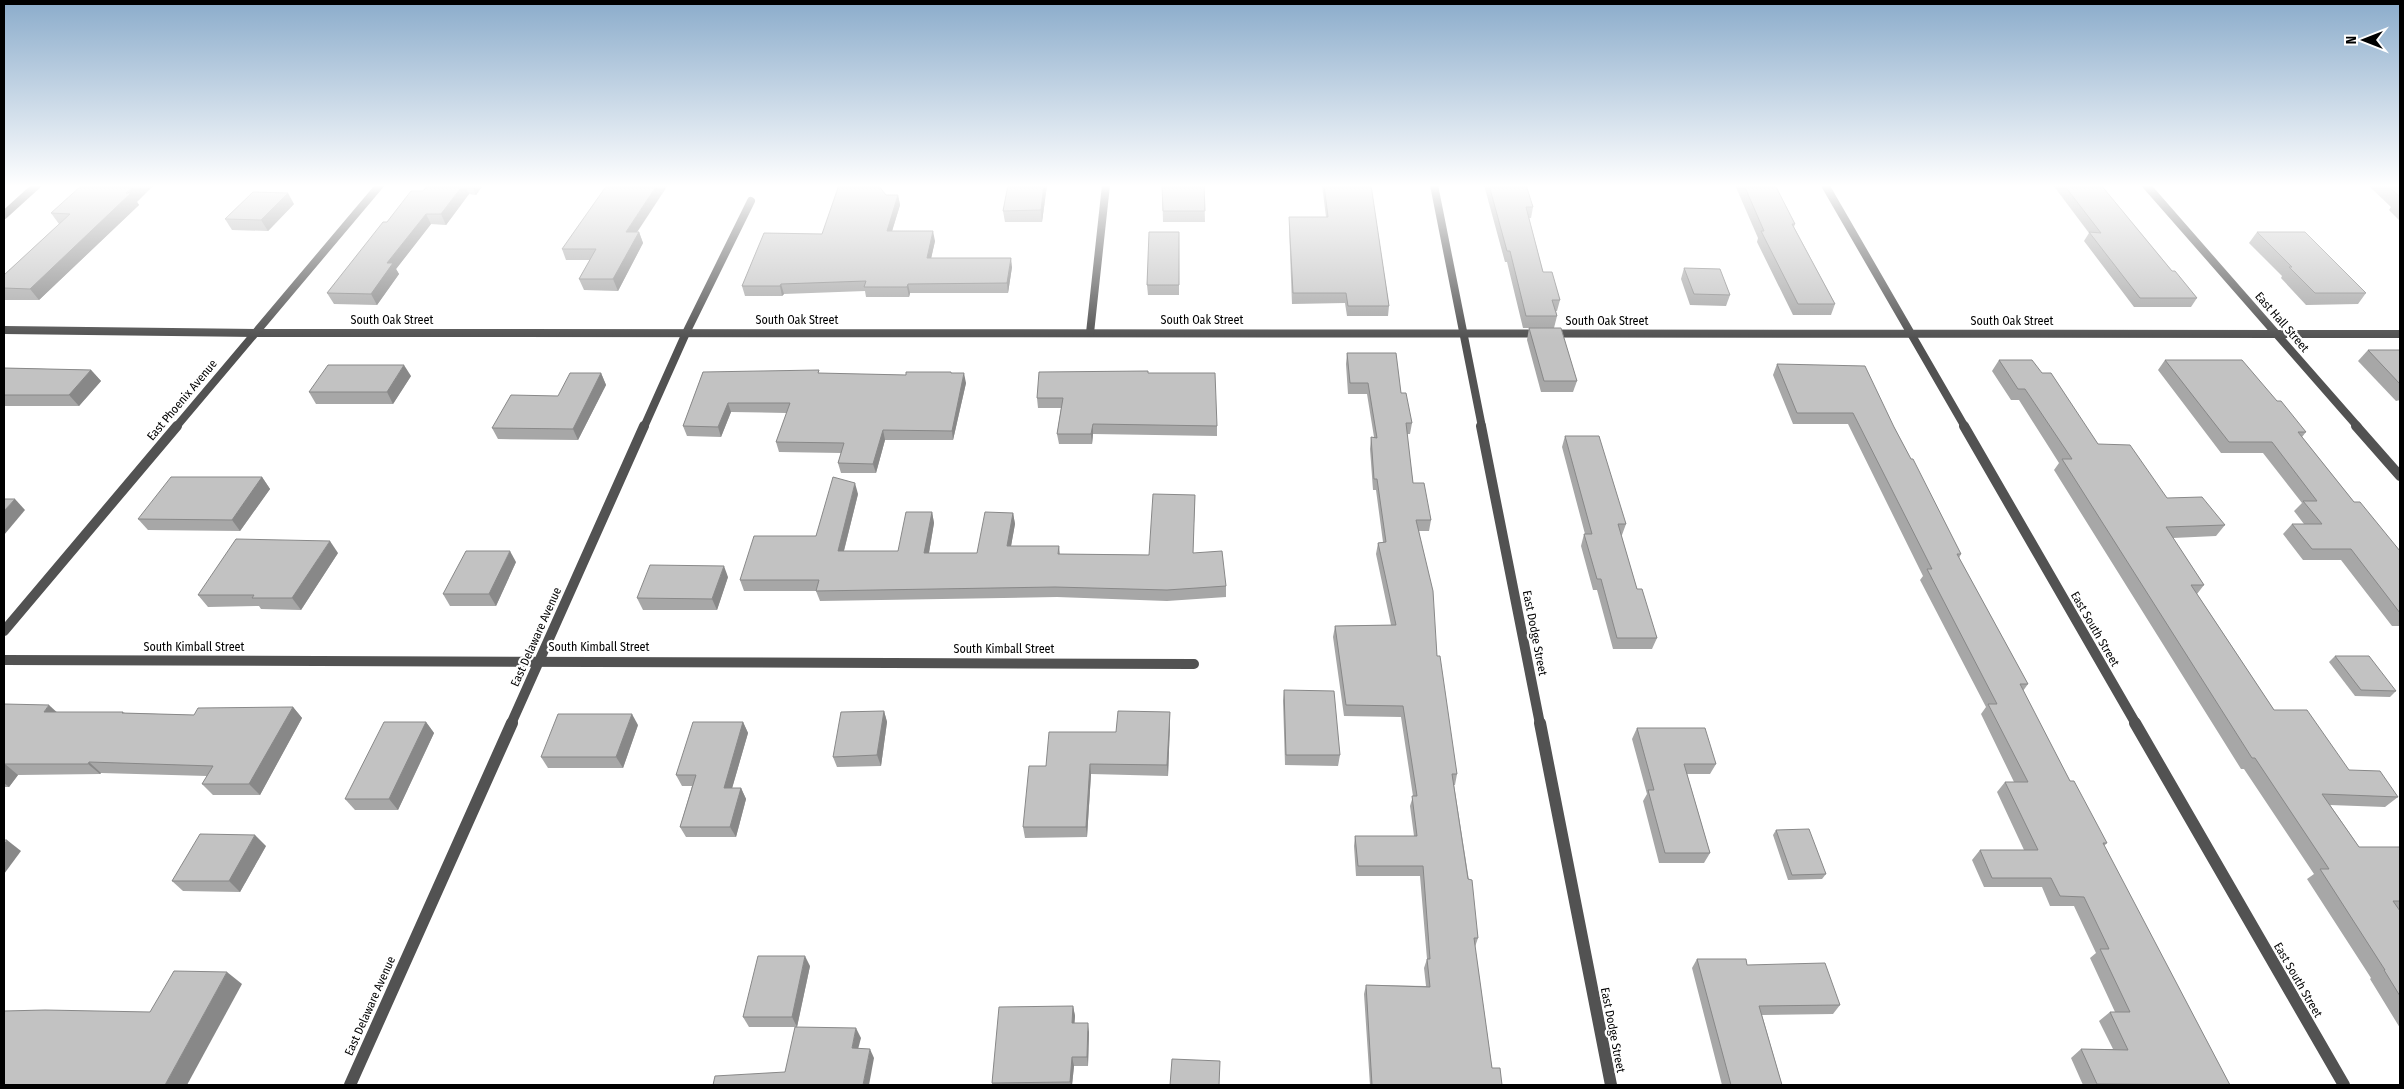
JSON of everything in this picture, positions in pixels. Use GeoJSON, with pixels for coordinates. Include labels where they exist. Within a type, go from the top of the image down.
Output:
{"type":"FeatureCollection","features":[{"type":"Feature","properties":{"kind":"street","name":"East Phoenix Avenue"},"geometry":{"type":"LineString","coordinates":[[4,630],[337,236]]}},
{"type":"Feature","properties":{"kind":"street","name":"East Delaware Avenue"},"geometry":{"type":"LineString","coordinates":[[350,1085],[686,333],[734,236]]}},
{"type":"Feature","properties":{"kind":"street"},"geometry":{"type":"LineString","coordinates":[[1090,332],[1100,236]]}},
{"type":"Feature","properties":{"kind":"street","name":"East Dodge Street"},"geometry":{"type":"LineString","coordinates":[[1444,236],[1611,1085]]}},
{"type":"Feature","properties":{"kind":"street","name":"East South Street"},"geometry":{"type":"LineString","coordinates":[[1854,236],[2344,1085]]}},
{"type":"Feature","properties":{"kind":"street","name":"East Hall Street"},"geometry":{"type":"LineString","coordinates":[[2191,236],[2400,476]]}},
{"type":"Feature","properties":{"kind":"street","name":"South Oak Street"},"geometry":{"type":"LineString","coordinates":[[4,330],[255,333],[2400,334]]}},
{"type":"Feature","properties":{"kind":"street","name":"South Kimball Street"},"geometry":{"type":"LineString","coordinates":[[4,660],[1194,664]]}},
{"type":"Feature","properties":{"kind":"building"},"geometry":{"type":"Polygon","coordinates":[[[46,236],[86,236],[30,289],[4,288],[4,275],[46,236]]]}},
{"type":"Feature","properties":{"kind":"building"},"geometry":{"type":"Polygon","coordinates":[[[372,236],[409,236],[387,263],[393,263],[371,294],[327,293],[372,236]]]}},
{"type":"Feature","properties":{"kind":"building"},"geometry":{"type":"Polygon","coordinates":[[[571,236],[637,236],[613,279],[579,279],[596,249],[562,249],[571,236]]]}},
{"type":"Feature","properties":{"kind":"building"},"geometry":{"type":"Polygon","coordinates":[[[763,236],[932,236],[927,258],[1011,258],[1007,283],[908,284],[907,287],[864,287],[866,281],[781,284],[780,286],[742,286],[763,236]]]}},
{"type":"Feature","properties":{"kind":"building"},"geometry":{"type":"Polygon","coordinates":[[[1149,236],[1179,236],[1179,285],[1147,285],[1149,236]]]}},
{"type":"Feature","properties":{"kind":"building"},"geometry":{"type":"Polygon","coordinates":[[[1290,236],[1379,236],[1389,306],[1348,306],[1346,293],[1293,293],[1290,236]]]}},
{"type":"Feature","properties":{"kind":"building"},"geometry":{"type":"Polygon","coordinates":[[[1503,236],[1534,236],[1543,272],[1552,272],[1560,300],[1552,300],[1557,316],[1526,316],[1510,251],[1507,251],[1503,236]]]}},
{"type":"Feature","properties":{"kind":"building"},"geometry":{"type":"Polygon","coordinates":[[[1763,236],[1798,236],[1835,304],[1798,304],[1763,236]]]}},
{"type":"Feature","properties":{"kind":"building"},"geometry":{"type":"Polygon","coordinates":[[[2092,236],[2143,236],[2197,298],[2140,298],[2092,236]]]}},
{"type":"Feature","properties":{"kind":"building"},"geometry":{"type":"Polygon","coordinates":[[[2261,236],[2309,236],[2366,293],[2315,293],[2289,267],[2292,267],[2261,236]]]}},
{"type":"Feature","properties":{"kind":"building"},"geometry":{"type":"Polygon","coordinates":[[[1684,268],[1720,269],[1730,295],[1694,294],[1684,268]]]}},
{"type":"Feature","properties":{"kind":"building"},"geometry":{"type":"Polygon","coordinates":[[[1529,328],[1561,328],[1577,381],[1544,381],[1529,328]]]}},
{"type":"Feature","properties":{"kind":"building"},"geometry":{"type":"Polygon","coordinates":[[[2368,350],[2400,350],[2400,384],[2368,350]]]}},
{"type":"Feature","properties":{"kind":"building"},"geometry":{"type":"Polygon","coordinates":[[[1347,353],[1396,353],[1401,393],[1406,393],[1412,423],[1406,423],[1413,483],[1424,483],[1431,520],[1416,520],[1433,591],[1437,656],[1440,656],[1457,774],[1452,774],[1468,879],[1472,880],[1478,938],[1474,938],[1492,1068],[1500,1068],[1502,1085],[1372,1085],[1366,985],[1430,987],[1427,959],[1430,959],[1423,866],[1358,866],[1355,836],[1417,836],[1412,796],[1417,796],[1403,706],[1346,705],[1335,626],[1396,625],[1378,543],[1386,542],[1377,479],[1374,479],[1371,437],[1377,438],[1368,383],[1350,383],[1347,353]]]}},
{"type":"Feature","properties":{"kind":"building"},"geometry":{"type":"Polygon","coordinates":[[[1999,360],[2032,360],[2042,373],[2051,373],[2098,444],[2130,445],[2167,498],[2202,497],[2225,525],[2166,527],[2204,585],[2191,585],[2274,710],[2307,710],[2349,770],[2380,771],[2398,797],[2322,794],[2359,847],[2400,847],[2400,901],[2393,901],[2400,911],[2400,996],[2320,869],[2329,869],[2255,758],[2252,758],[2062,459],[2072,459],[2025,389],[2018,389],[1999,360]]]}},
{"type":"Feature","properties":{"kind":"building"},"geometry":{"type":"Polygon","coordinates":[[[2165,360],[2242,360],[2277,401],[2281,401],[2306,432],[2298,432],[2354,502],[2360,502],[2400,551],[2400,613],[2351,549],[2312,549],[2292,524],[2322,524],[2303,501],[2317,501],[2272,442],[2229,442],[2165,360]]]}},
{"type":"Feature","properties":{"kind":"building"},"geometry":{"type":"Polygon","coordinates":[[[1777,364],[1865,366],[1894,427],[1911,459],[1913,459],[1961,554],[1957,554],[2028,684],[2020,684],[2070,781],[2074,781],[2107,843],[2103,843],[2230,1085],[2097,1084],[2081,1049],[2128,1050],[2110,1012],[2130,1012],[2100,949],[2109,949],[2084,897],[2060,896],[2051,878],[1992,878],[1980,850],[2038,850],[2005,782],[2028,782],[1988,704],[1997,704],[1927,569],[1932,569],[1853,413],[1797,413],[1777,364]]]}},
{"type":"Feature","properties":{"kind":"building"},"geometry":{"type":"Polygon","coordinates":[[[328,365],[404,365],[387,392],[309,392],[328,365]]]}},
{"type":"Feature","properties":{"kind":"building"},"geometry":{"type":"Polygon","coordinates":[[[4,368],[91,370],[69,395],[4,395],[4,368]]]}},
{"type":"Feature","properties":{"kind":"building"},"geometry":{"type":"Polygon","coordinates":[[[819,370],[818,373],[906,375],[906,372],[964,373],[952,431],[883,430],[873,464],[838,463],[844,443],[776,442],[790,403],[728,403],[718,427],[683,426],[703,372],[819,370]]]}},
{"type":"Feature","properties":{"kind":"building"},"geometry":{"type":"Polygon","coordinates":[[[1148,371],[1148,373],[1215,373],[1217,426],[1093,424],[1091,434],[1057,434],[1063,398],[1037,398],[1039,372],[1148,371]]]}},
{"type":"Feature","properties":{"kind":"building"},"geometry":{"type":"Polygon","coordinates":[[[570,373],[601,373],[573,429],[492,428],[511,395],[558,396],[570,373]]]}},
{"type":"Feature","properties":{"kind":"building"},"geometry":{"type":"Polygon","coordinates":[[[1565,436],[1599,436],[1626,524],[1618,524],[1637,589],[1642,589],[1657,638],[1617,638],[1601,579],[1597,579],[1584,534],[1592,534],[1565,436]]]}},
{"type":"Feature","properties":{"kind":"building"},"geometry":{"type":"Polygon","coordinates":[[[171,477],[262,477],[232,520],[138,519],[171,477]]]}},
{"type":"Feature","properties":{"kind":"building"},"geometry":{"type":"Polygon","coordinates":[[[833,477],[855,483],[838,551],[898,551],[906,512],[932,512],[924,553],[977,553],[985,512],[1013,513],[1007,546],[1059,546],[1058,554],[1149,555],[1153,494],[1195,495],[1193,553],[1222,551],[1226,586],[1167,590],[1055,587],[816,591],[819,580],[740,580],[754,536],[816,536],[833,477]]]}},
{"type":"Feature","properties":{"kind":"building"},"geometry":{"type":"Polygon","coordinates":[[[4,499],[15,499],[4,511],[4,499]]]}},
{"type":"Feature","properties":{"kind":"building"},"geometry":{"type":"Polygon","coordinates":[[[236,539],[330,541],[292,598],[252,598],[254,595],[198,595],[236,539]]]}},
{"type":"Feature","properties":{"kind":"building"},"geometry":{"type":"Polygon","coordinates":[[[466,551],[510,551],[489,594],[443,594],[466,551]]]}},
{"type":"Feature","properties":{"kind":"building"},"geometry":{"type":"Polygon","coordinates":[[[650,565],[724,566],[712,599],[637,598],[650,565]]]}},
{"type":"Feature","properties":{"kind":"building"},"geometry":{"type":"Polygon","coordinates":[[[2335,656],[2369,656],[2396,691],[2361,690],[2335,656]]]}},
{"type":"Feature","properties":{"kind":"building"},"geometry":{"type":"Polygon","coordinates":[[[1284,690],[1334,691],[1340,755],[1286,755],[1284,690]]]}},
{"type":"Feature","properties":{"kind":"building"},"geometry":{"type":"Polygon","coordinates":[[[4,704],[49,705],[44,712],[123,712],[194,715],[198,708],[293,707],[249,784],[202,784],[213,766],[89,762],[88,764],[4,765],[4,704]]]}},
{"type":"Feature","properties":{"kind":"building"},"geometry":{"type":"Polygon","coordinates":[[[884,711],[877,755],[833,757],[841,712],[884,711]]]}},
{"type":"Feature","properties":{"kind":"building"},"geometry":{"type":"Polygon","coordinates":[[[1118,711],[1170,712],[1167,765],[1090,764],[1086,827],[1023,827],[1029,766],[1046,766],[1049,732],[1116,732],[1118,711]]]}},
{"type":"Feature","properties":{"kind":"building"},"geometry":{"type":"Polygon","coordinates":[[[558,714],[632,714],[616,757],[541,757],[558,714]]]}},
{"type":"Feature","properties":{"kind":"building"},"geometry":{"type":"Polygon","coordinates":[[[384,722],[426,722],[389,799],[345,799],[384,722]]]}},
{"type":"Feature","properties":{"kind":"building"},"geometry":{"type":"Polygon","coordinates":[[[693,722],[743,722],[724,788],[741,788],[730,827],[680,827],[696,775],[676,775],[693,722]]]}},
{"type":"Feature","properties":{"kind":"building"},"geometry":{"type":"Polygon","coordinates":[[[1637,728],[1705,728],[1716,764],[1684,764],[1710,853],[1665,853],[1648,790],[1654,790],[1637,728]]]}},
{"type":"Feature","properties":{"kind":"building"},"geometry":{"type":"Polygon","coordinates":[[[1809,829],[1826,874],[1792,875],[1776,830],[1809,829]]]}},
{"type":"Feature","properties":{"kind":"building"},"geometry":{"type":"Polygon","coordinates":[[[200,834],[255,835],[229,881],[172,881],[200,834]]]}},
{"type":"Feature","properties":{"kind":"building"},"geometry":{"type":"Polygon","coordinates":[[[758,956],[805,956],[792,1017],[743,1017],[758,956]]]}},
{"type":"Feature","properties":{"kind":"building"},"geometry":{"type":"Polygon","coordinates":[[[1697,959],[1746,959],[1747,965],[1825,963],[1840,1005],[1759,1006],[1782,1085],[1731,1085],[1697,959]]]}},
{"type":"Feature","properties":{"kind":"building"},"geometry":{"type":"Polygon","coordinates":[[[174,971],[227,972],[165,1085],[4,1085],[4,1011],[150,1012],[174,971]]]}},
{"type":"Feature","properties":{"kind":"building"},"geometry":{"type":"Polygon","coordinates":[[[1073,1006],[1072,1023],[1088,1023],[1087,1057],[1072,1057],[1070,1082],[992,1083],[999,1007],[1073,1006]]]}},
{"type":"Feature","properties":{"kind":"building"},"geometry":{"type":"Polygon","coordinates":[[[795,1027],[856,1028],[852,1048],[870,1049],[863,1085],[713,1085],[715,1076],[785,1072],[795,1027]]]}},
{"type":"Feature","properties":{"kind":"building"},"geometry":{"type":"Polygon","coordinates":[[[1172,1059],[1220,1061],[1219,1085],[1170,1085],[1172,1059]]]}}]}
